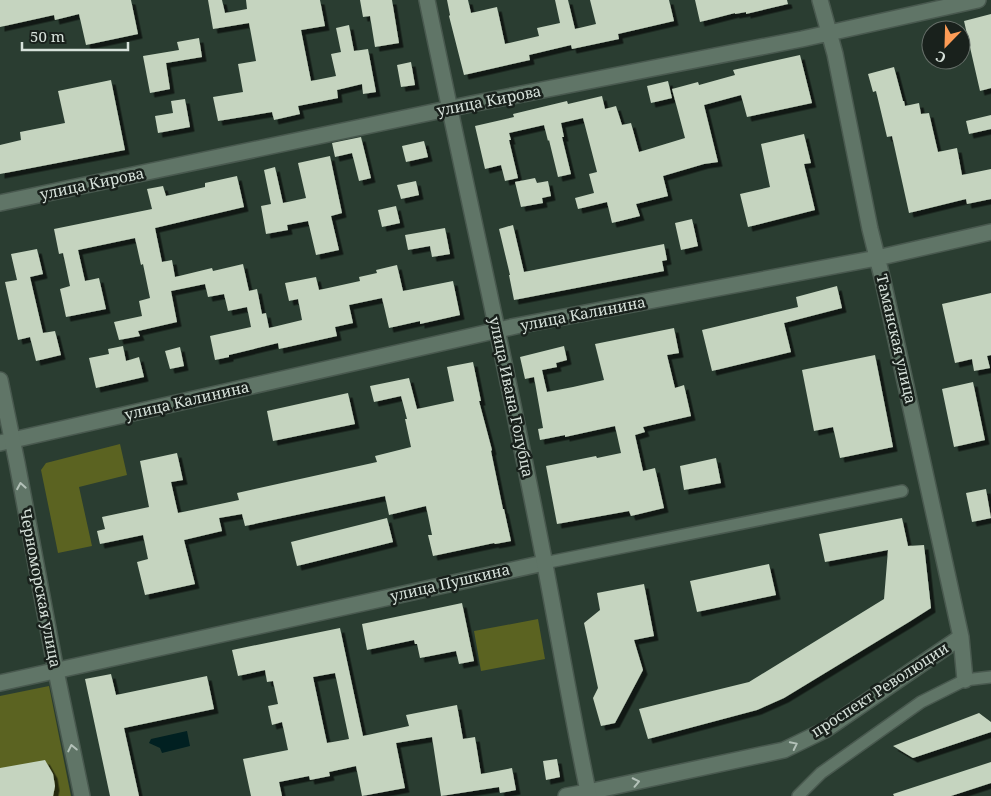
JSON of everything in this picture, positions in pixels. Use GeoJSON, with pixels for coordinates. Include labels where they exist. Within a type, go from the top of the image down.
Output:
{"type":"FeatureCollection","features":[{"type":"Feature","properties":{"kind":"street","name":"улица Ивана Голубца"},"geometry":{"type":"LineString","coordinates":[[427,0],[498,330],[541,542],[588,794]]}},
{"type":"Feature","properties":{"kind":"street","name":"Таманская улица"},"geometry":{"type":"LineString","coordinates":[[820,0],[835,54],[870,229],[888,300],[961,637],[965,680]]}},
{"type":"Feature","properties":{"kind":"street","name":"улица Кирова"},"geometry":{"type":"LineString","coordinates":[[0,203],[449,108],[828,33],[978,0]]}},
{"type":"Feature","properties":{"kind":"street","name":"улица Калинина"},"geometry":{"type":"LineString","coordinates":[[6,441],[498,330],[877,258],[991,232]]}},
{"type":"Feature","properties":{"kind":"street","name":"Черноморская улица"},"geometry":{"type":"LineString","coordinates":[[0,380],[6,441],[82,796]]}},
{"type":"Feature","properties":{"kind":"street","name":"улица Пушкина"},"geometry":{"type":"LineString","coordinates":[[0,683],[544,563],[902,491]]}},
{"type":"Feature","properties":{"kind":"street","name":"проспект Революции"},"geometry":{"type":"LineString","coordinates":[[566,796],[588,794],[784,750],[825,730],[961,637]]}},
{"type":"Feature","properties":{"kind":"street"},"geometry":{"type":"LineString","coordinates":[[798,796],[821,773],[921,702],[965,680],[991,676]]}},
{"type":"Feature","properties":{"kind":"green space"},"geometry":{"type":"Polygon","coordinates":[[[120,444],[127,475],[79,487],[92,546],[58,553],[41,470],[46,463],[120,444]]]}},
{"type":"Feature","properties":{"kind":"green space"},"geometry":{"type":"Polygon","coordinates":[[[538,619],[545,659],[481,671],[474,631],[538,619]]]}},
{"type":"Feature","properties":{"kind":"green space"},"geometry":{"type":"Polygon","coordinates":[[[49,686],[71,796],[0,796],[0,696],[49,686]]]}},
{"type":"Feature","properties":{"kind":"water"},"geometry":{"type":"Polygon","coordinates":[[[187,731],[190,746],[162,753],[160,748],[149,743],[151,739],[187,731]]]}},
{"type":"Feature","properties":{"kind":"building"},"geometry":{"type":"Polygon","coordinates":[[[0,0],[131,0],[138,34],[86,45],[79,14],[55,20],[54,15],[0,27],[0,0]]]}},
{"type":"Feature","properties":{"kind":"building"},"geometry":{"type":"Polygon","coordinates":[[[208,0],[222,0],[225,13],[247,9],[246,0],[320,0],[325,26],[301,30],[311,81],[336,76],[331,54],[341,52],[336,28],[349,25],[354,51],[368,49],[376,92],[363,94],[362,84],[337,90],[338,98],[298,106],[300,114],[274,120],[272,112],[218,121],[213,97],[243,92],[238,64],[256,61],[249,23],[213,29],[208,0]]]}},
{"type":"Feature","properties":{"kind":"building"},"geometry":{"type":"Polygon","coordinates":[[[360,0],[392,0],[399,43],[375,47],[370,16],[363,17],[360,0]]]}},
{"type":"Feature","properties":{"kind":"building"},"geometry":{"type":"Polygon","coordinates":[[[447,0],[468,0],[471,13],[497,7],[505,44],[539,36],[537,28],[560,23],[555,0],[568,0],[575,29],[596,24],[590,0],[669,0],[674,21],[618,34],[619,39],[572,49],[571,45],[529,55],[530,60],[464,75],[449,16],[447,0]]]}},
{"type":"Feature","properties":{"kind":"building"},"geometry":{"type":"Polygon","coordinates":[[[695,0],[787,0],[788,4],[746,14],[746,12],[735,13],[700,22],[695,0]]]}},
{"type":"Feature","properties":{"kind":"building"},"geometry":{"type":"Polygon","coordinates":[[[991,14],[991,88],[980,91],[971,52],[971,20],[968,20],[991,14]]]}},
{"type":"Feature","properties":{"kind":"building"},"geometry":{"type":"Polygon","coordinates":[[[199,38],[202,57],[166,63],[170,89],[150,93],[143,56],[179,50],[177,42],[199,38]]]}},
{"type":"Feature","properties":{"kind":"building"},"geometry":{"type":"Polygon","coordinates":[[[800,55],[812,103],[747,117],[741,95],[704,105],[718,162],[704,164],[663,176],[668,196],[636,204],[640,216],[612,223],[607,202],[578,209],[575,198],[594,193],[589,174],[597,172],[583,118],[561,123],[564,137],[562,137],[571,174],[558,177],[544,125],[509,133],[518,178],[505,181],[501,165],[485,169],[475,126],[514,117],[513,114],[567,101],[568,104],[602,96],[605,109],[616,106],[622,125],[631,123],[639,152],[685,138],[672,89],[698,82],[699,85],[735,75],[733,70],[800,55]]]}},
{"type":"Feature","properties":{"kind":"building"},"geometry":{"type":"Polygon","coordinates":[[[411,62],[415,85],[401,87],[397,65],[411,62]]]}},
{"type":"Feature","properties":{"kind":"building"},"geometry":{"type":"Polygon","coordinates":[[[894,67],[905,106],[919,103],[921,114],[929,113],[938,152],[957,148],[962,175],[991,169],[991,199],[967,204],[966,199],[909,213],[892,136],[887,137],[876,91],[873,92],[868,74],[894,67]]]}},
{"type":"Feature","properties":{"kind":"building"},"geometry":{"type":"Polygon","coordinates":[[[111,80],[125,150],[0,174],[0,145],[21,140],[20,132],[65,123],[58,91],[111,80]]]}},
{"type":"Feature","properties":{"kind":"building"},"geometry":{"type":"Polygon","coordinates":[[[668,81],[672,98],[651,103],[647,86],[668,81]]]}},
{"type":"Feature","properties":{"kind":"building"},"geometry":{"type":"Polygon","coordinates":[[[185,99],[190,127],[158,133],[155,116],[173,113],[171,101],[185,99]]]}},
{"type":"Feature","properties":{"kind":"building"},"geometry":{"type":"Polygon","coordinates":[[[991,115],[991,129],[969,134],[966,121],[991,115]]]}},
{"type":"Feature","properties":{"kind":"building"},"geometry":{"type":"Polygon","coordinates":[[[804,134],[811,163],[804,164],[815,210],[748,227],[740,194],[770,187],[761,144],[804,134]]]}},
{"type":"Feature","properties":{"kind":"building"},"geometry":{"type":"Polygon","coordinates":[[[361,137],[371,178],[359,181],[352,153],[335,157],[332,143],[361,137]]]}},
{"type":"Feature","properties":{"kind":"building"},"geometry":{"type":"Polygon","coordinates":[[[424,141],[428,157],[406,162],[402,146],[424,141]]]}},
{"type":"Feature","properties":{"kind":"building"},"geometry":{"type":"Polygon","coordinates":[[[330,156],[342,213],[331,216],[339,250],[316,255],[308,221],[287,225],[288,230],[266,234],[261,206],[271,204],[264,170],[275,167],[283,203],[306,198],[298,163],[330,156]]]}},
{"type":"Feature","properties":{"kind":"building"},"geometry":{"type":"Polygon","coordinates":[[[237,176],[244,207],[155,228],[162,262],[172,260],[175,277],[212,268],[213,271],[243,264],[249,291],[257,289],[262,314],[266,313],[269,328],[302,320],[298,299],[289,301],[285,283],[316,277],[319,290],[360,281],[359,277],[377,273],[376,270],[397,265],[403,291],[453,281],[460,315],[420,324],[420,321],[389,328],[382,298],[349,305],[353,323],[335,327],[337,336],[279,349],[278,343],[215,360],[210,336],[251,327],[247,307],[228,311],[224,294],[208,297],[205,284],[171,291],[177,322],[138,331],[140,336],[119,340],[114,322],[142,316],[139,301],[150,298],[135,238],[78,250],[85,281],[99,278],[106,309],[66,317],[60,289],[70,286],[63,253],[59,254],[54,229],[152,209],[147,189],[163,186],[166,196],[205,187],[205,183],[237,176]]]}},
{"type":"Feature","properties":{"kind":"building"},"geometry":{"type":"Polygon","coordinates":[[[535,178],[537,183],[548,181],[551,196],[542,198],[543,203],[521,207],[515,182],[535,178]]]}},
{"type":"Feature","properties":{"kind":"building"},"geometry":{"type":"Polygon","coordinates":[[[416,181],[419,195],[401,199],[397,185],[416,181]]]}},
{"type":"Feature","properties":{"kind":"building"},"geometry":{"type":"Polygon","coordinates":[[[396,206],[400,223],[382,227],[378,210],[396,206]]]}},
{"type":"Feature","properties":{"kind":"building"},"geometry":{"type":"Polygon","coordinates":[[[692,219],[698,246],[681,250],[675,223],[692,219]]]}},
{"type":"Feature","properties":{"kind":"building"},"geometry":{"type":"Polygon","coordinates":[[[513,225],[524,272],[664,244],[667,260],[662,261],[664,271],[514,300],[499,229],[513,225]]]}},
{"type":"Feature","properties":{"kind":"building"},"geometry":{"type":"Polygon","coordinates":[[[445,228],[450,254],[432,257],[430,246],[408,250],[405,235],[445,228]]]}},
{"type":"Feature","properties":{"kind":"building"},"geometry":{"type":"Polygon","coordinates":[[[37,249],[43,274],[30,277],[43,333],[55,331],[61,355],[36,361],[30,337],[18,340],[5,282],[17,280],[11,254],[37,249]]]}},
{"type":"Feature","properties":{"kind":"building"},"geometry":{"type":"Polygon","coordinates":[[[837,286],[842,308],[784,323],[791,352],[712,371],[702,330],[798,307],[796,297],[837,286]]]}},
{"type":"Feature","properties":{"kind":"building"},"geometry":{"type":"Polygon","coordinates":[[[991,293],[991,355],[987,356],[990,368],[974,371],[972,359],[955,363],[942,304],[991,293]]]}},
{"type":"Feature","properties":{"kind":"building"},"geometry":{"type":"Polygon","coordinates":[[[674,328],[679,353],[667,355],[675,388],[684,385],[691,416],[643,427],[645,432],[635,435],[643,471],[655,468],[664,508],[631,516],[629,511],[557,524],[546,466],[621,453],[615,426],[565,437],[565,435],[540,440],[538,429],[543,428],[534,377],[525,379],[520,357],[564,346],[567,360],[556,363],[557,367],[542,370],[547,392],[604,380],[595,344],[674,328]]]}},
{"type":"Feature","properties":{"kind":"building"},"geometry":{"type":"Polygon","coordinates":[[[123,346],[126,361],[139,357],[144,377],[96,388],[89,358],[109,354],[108,349],[123,346]]]}},
{"type":"Feature","properties":{"kind":"building"},"geometry":{"type":"Polygon","coordinates":[[[180,347],[184,366],[170,369],[165,351],[180,347]]]}},
{"type":"Feature","properties":{"kind":"building"},"geometry":{"type":"Polygon","coordinates":[[[875,355],[893,447],[840,458],[833,427],[814,431],[802,370],[875,355]]]}},
{"type":"Feature","properties":{"kind":"building"},"geometry":{"type":"Polygon","coordinates":[[[473,362],[481,401],[479,401],[492,450],[511,541],[433,556],[428,535],[432,535],[426,506],[389,515],[385,496],[245,526],[242,514],[219,518],[222,531],[184,540],[195,584],[145,595],[137,562],[148,559],[143,535],[100,544],[97,531],[105,529],[102,517],[149,507],[140,461],[177,453],[183,480],[171,482],[178,513],[239,500],[237,493],[377,462],[375,456],[411,447],[401,396],[374,402],[370,386],[409,378],[417,409],[454,401],[447,367],[473,362]]]}},
{"type":"Feature","properties":{"kind":"building"},"geometry":{"type":"Polygon","coordinates":[[[973,382],[985,440],[954,447],[942,389],[973,382]]]}},
{"type":"Feature","properties":{"kind":"building"},"geometry":{"type":"Polygon","coordinates":[[[348,393],[355,424],[273,441],[267,411],[348,393]]]}},
{"type":"Feature","properties":{"kind":"building"},"geometry":{"type":"Polygon","coordinates":[[[716,458],[721,483],[684,490],[680,466],[716,458]]]}},
{"type":"Feature","properties":{"kind":"building"},"geometry":{"type":"Polygon","coordinates":[[[986,489],[991,518],[972,522],[966,493],[986,489]]]}},
{"type":"Feature","properties":{"kind":"building"},"geometry":{"type":"Polygon","coordinates":[[[387,518],[393,542],[297,566],[291,542],[387,518]]]}},
{"type":"Feature","properties":{"kind":"building"},"geometry":{"type":"Polygon","coordinates":[[[902,518],[908,546],[924,545],[931,608],[784,698],[757,710],[648,739],[639,709],[749,682],[884,599],[888,550],[825,562],[819,534],[902,518]]]}},
{"type":"Feature","properties":{"kind":"building"},"geometry":{"type":"Polygon","coordinates":[[[769,564],[776,595],[697,612],[690,581],[769,564]]]}},
{"type":"Feature","properties":{"kind":"building"},"geometry":{"type":"Polygon","coordinates":[[[644,584],[654,636],[634,640],[643,670],[615,723],[601,726],[593,698],[598,688],[584,623],[600,610],[597,593],[644,584]]]}},
{"type":"Feature","properties":{"kind":"building"},"geometry":{"type":"Polygon","coordinates":[[[462,603],[474,661],[459,664],[456,651],[420,658],[417,644],[415,644],[414,640],[367,650],[362,624],[462,603]]]}},
{"type":"Feature","properties":{"kind":"building"},"geometry":{"type":"Polygon","coordinates":[[[340,628],[363,736],[409,726],[406,715],[457,705],[463,739],[475,737],[481,774],[512,768],[516,790],[500,793],[499,787],[441,796],[432,737],[396,743],[405,788],[362,796],[356,766],[329,772],[330,776],[310,780],[309,776],[279,782],[282,796],[251,796],[243,759],[288,750],[282,722],[272,725],[268,706],[278,704],[273,681],[267,682],[265,670],[238,676],[232,650],[340,628]],[[335,673],[313,677],[327,743],[349,739],[335,673]]]}},
{"type":"Feature","properties":{"kind":"building"},"geometry":{"type":"Polygon","coordinates":[[[111,674],[116,695],[207,676],[214,709],[124,728],[139,796],[110,796],[85,679],[111,674]]]}},
{"type":"Feature","properties":{"kind":"building"},"geometry":{"type":"Polygon","coordinates":[[[979,713],[991,722],[991,732],[913,758],[893,746],[979,713]]]}},
{"type":"Feature","properties":{"kind":"building"},"geometry":{"type":"Polygon","coordinates":[[[557,759],[560,777],[546,780],[543,761],[557,759]]]}},
{"type":"Feature","properties":{"kind":"building"},"geometry":{"type":"Polygon","coordinates":[[[45,760],[53,774],[55,786],[53,796],[0,796],[0,768],[45,760]]]}},
{"type":"Feature","properties":{"kind":"building"},"geometry":{"type":"Polygon","coordinates":[[[991,762],[991,783],[951,796],[894,796],[893,794],[991,762]]]}}]}
